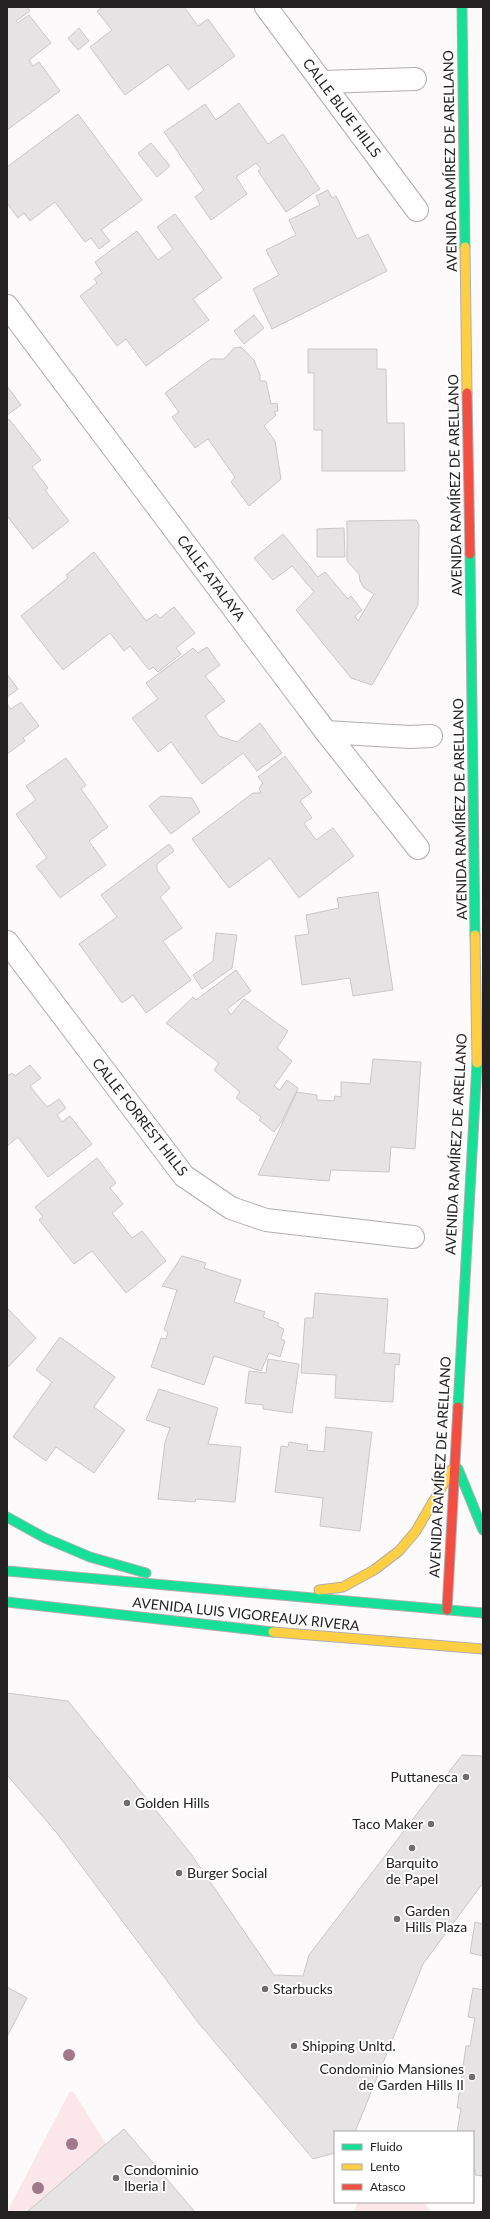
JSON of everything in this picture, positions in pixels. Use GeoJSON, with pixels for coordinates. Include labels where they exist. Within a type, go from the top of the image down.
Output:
{"type":"FeatureCollection","features":[{"type":"Feature","properties":{"kind":"street","name":"CALLE BLUE HILLS"},"geometry":{"type":"LineString","coordinates":[[266,7],[417,210]]}},
{"type":"Feature","properties":{"kind":"street","name":"AVENIDA RAMÍREZ DE ARELLANO"},"geometry":{"type":"LineString","coordinates":[[447,1610],[466,1243],[477,1079],[478,734],[462,7]]}},
{"type":"Feature","properties":{"kind":"street"},"geometry":{"type":"LineString","coordinates":[[323,82],[415,79]]}},
{"type":"Feature","properties":{"kind":"street","name":"CALLE ATALAYA"},"geometry":{"type":"LineString","coordinates":[[7,306],[326,732],[418,848]]}},
{"type":"Feature","properties":{"kind":"street"},"geometry":{"type":"LineString","coordinates":[[326,732],[410,737],[431,736]]}},
{"type":"Feature","properties":{"kind":"street","name":"CALLE FORREST HILLS"},"geometry":{"type":"LineString","coordinates":[[7,942],[184,1176],[208,1195],[231,1208],[266,1220],[413,1237]]}},
{"type":"Feature","properties":{"kind":"street"},"geometry":{"type":"LineString","coordinates":[[455,1462],[483,1530]]}},
{"type":"Feature","properties":{"kind":"street"},"geometry":{"type":"LineString","coordinates":[[286,1594],[343,1587],[374,1570],[399,1551],[416,1531],[455,1462]]}},
{"type":"Feature","properties":{"kind":"street"},"geometry":{"type":"LineString","coordinates":[[7,1518],[45,1538],[90,1558],[199,1587]]}},
{"type":"Feature","properties":{"kind":"street","name":"AVENIDA LUIS VIGOREAUX RIVERA"},"geometry":{"type":"LineString","coordinates":[[7,1571],[286,1594],[483,1613]]}},
{"type":"Feature","properties":{"kind":"street","name":"AVENIDA LUIS VIGOREAUX RIVERA"},"geometry":{"type":"LineString","coordinates":[[7,1602],[228,1628],[483,1649]]}},
{"type":"Feature","properties":{"kind":"shaded area"},"geometry":{"type":"Polygon","coordinates":[[[70,2091],[75,2094],[106,2144],[27,2212],[7,2212],[70,2091]]]}},
{"type":"Feature","properties":{"kind":"shaded area"},"geometry":{"type":"Polygon","coordinates":[[[358,2203],[424,2203],[431,2212],[354,2212],[358,2203]]]}},
{"type":"Feature","properties":{"kind":"building"},"geometry":{"type":"Polygon","coordinates":[[[7,7],[27,7],[30,11],[16,21],[18,23],[29,15],[51,43],[29,60],[33,66],[39,62],[60,91],[7,130],[7,7]]]}},
{"type":"Feature","properties":{"kind":"building"},"geometry":{"type":"Polygon","coordinates":[[[103,7],[184,7],[198,26],[208,19],[235,56],[188,90],[168,64],[125,95],[90,47],[112,30],[97,11],[103,7]]]}},
{"type":"Feature","properties":{"kind":"building"},"geometry":{"type":"Polygon","coordinates":[[[79,28],[89,41],[78,50],[68,38],[79,28]]]}},
{"type":"Feature","properties":{"kind":"building"},"geometry":{"type":"Polygon","coordinates":[[[239,103],[268,144],[283,134],[320,189],[286,212],[258,171],[261,169],[256,163],[236,177],[247,194],[211,220],[195,197],[204,190],[164,132],[205,104],[216,120],[239,103]]]}},
{"type":"Feature","properties":{"kind":"building"},"geometry":{"type":"Polygon","coordinates":[[[78,114],[142,200],[101,230],[110,241],[99,249],[91,238],[85,242],[55,202],[30,221],[24,213],[18,218],[7,203],[7,167],[78,114]]]}},
{"type":"Feature","properties":{"kind":"building"},"geometry":{"type":"Polygon","coordinates":[[[151,143],[170,166],[157,177],[138,153],[151,143]]]}},
{"type":"Feature","properties":{"kind":"building"},"geometry":{"type":"Polygon","coordinates":[[[328,190],[332,198],[336,196],[357,239],[368,234],[387,271],[272,329],[253,289],[279,275],[266,250],[296,235],[289,220],[320,205],[316,196],[328,190]]]}},
{"type":"Feature","properties":{"kind":"building"},"geometry":{"type":"Polygon","coordinates":[[[175,214],[222,278],[193,299],[209,320],[146,366],[126,339],[117,346],[80,296],[97,283],[94,279],[102,273],[95,262],[137,231],[158,260],[173,249],[157,227],[175,214]]]}},
{"type":"Feature","properties":{"kind":"building"},"geometry":{"type":"Polygon","coordinates":[[[254,315],[264,328],[244,344],[234,331],[254,315]]]}},
{"type":"Feature","properties":{"kind":"building"},"geometry":{"type":"Polygon","coordinates":[[[241,347],[254,360],[260,375],[260,381],[266,381],[271,404],[277,403],[278,411],[274,412],[276,415],[264,426],[275,441],[281,479],[249,506],[231,482],[235,477],[208,439],[195,448],[172,417],[179,412],[165,393],[211,359],[224,359],[234,348],[241,347]]]}},
{"type":"Feature","properties":{"kind":"building"},"geometry":{"type":"Polygon","coordinates":[[[308,349],[377,349],[377,369],[386,369],[387,423],[404,423],[405,471],[322,471],[322,430],[314,430],[314,373],[308,373],[308,349]]]}},
{"type":"Feature","properties":{"kind":"building"},"geometry":{"type":"Polygon","coordinates":[[[7,386],[21,405],[7,415],[7,386]]]}},
{"type":"Feature","properties":{"kind":"building"},"geometry":{"type":"Polygon","coordinates":[[[9,419],[41,460],[32,467],[48,488],[45,490],[69,521],[33,549],[7,516],[7,420],[9,419]]]}},
{"type":"Feature","properties":{"kind":"building"},"geometry":{"type":"Polygon","coordinates":[[[416,520],[419,525],[418,605],[372,685],[351,678],[296,610],[314,592],[292,566],[273,580],[254,558],[283,534],[318,577],[325,572],[348,599],[351,596],[362,610],[355,616],[358,621],[374,594],[364,588],[360,581],[359,574],[347,561],[347,521],[416,520]]]}},
{"type":"Feature","properties":{"kind":"building"},"geometry":{"type":"Polygon","coordinates":[[[344,528],[345,557],[317,557],[317,529],[344,528]]]}},
{"type":"Feature","properties":{"kind":"building"},"geometry":{"type":"Polygon","coordinates":[[[94,552],[146,621],[156,614],[160,618],[174,607],[195,633],[176,648],[181,654],[158,672],[153,667],[149,670],[130,646],[124,651],[110,633],[63,670],[21,616],[68,578],[66,575],[94,552]]]}},
{"type":"Feature","properties":{"kind":"building"},"geometry":{"type":"Polygon","coordinates":[[[207,647],[220,665],[205,676],[225,701],[205,716],[219,736],[237,742],[260,723],[282,753],[257,771],[243,753],[202,784],[171,742],[158,752],[132,718],[158,699],[146,683],[193,648],[198,653],[207,647]]]}},
{"type":"Feature","properties":{"kind":"building"},"geometry":{"type":"Polygon","coordinates":[[[7,674],[18,689],[7,697],[7,674]]]}},
{"type":"Feature","properties":{"kind":"building"},"geometry":{"type":"Polygon","coordinates":[[[21,702],[39,726],[23,738],[25,741],[7,754],[7,704],[11,709],[21,702]]]}},
{"type":"Feature","properties":{"kind":"building"},"geometry":{"type":"Polygon","coordinates":[[[285,756],[312,792],[300,801],[312,818],[304,823],[316,840],[333,828],[354,856],[299,898],[270,858],[229,888],[192,839],[253,793],[261,793],[259,788],[263,783],[258,777],[285,756]]]}},
{"type":"Feature","properties":{"kind":"building"},"geometry":{"type":"Polygon","coordinates":[[[66,758],[86,785],[81,789],[108,827],[89,841],[106,865],[60,898],[36,866],[47,858],[16,814],[36,800],[26,786],[66,758]]]}},
{"type":"Feature","properties":{"kind":"building"},"geometry":{"type":"Polygon","coordinates":[[[161,796],[192,798],[200,812],[171,834],[149,806],[161,796]]]}},
{"type":"Feature","properties":{"kind":"building"},"geometry":{"type":"Polygon","coordinates":[[[169,844],[174,851],[157,864],[157,870],[170,888],[160,897],[182,928],[163,941],[191,980],[146,1013],[133,995],[122,1003],[79,944],[117,917],[101,895],[169,844]]]}},
{"type":"Feature","properties":{"kind":"building"},"geometry":{"type":"Polygon","coordinates":[[[378,892],[393,990],[353,996],[350,978],[302,985],[295,936],[309,934],[306,915],[339,908],[337,898],[378,892]]]}},
{"type":"Feature","properties":{"kind":"building"},"geometry":{"type":"Polygon","coordinates":[[[216,933],[237,935],[232,968],[202,989],[193,975],[213,961],[216,933]]]}},
{"type":"Feature","properties":{"kind":"building"},"geometry":{"type":"Polygon","coordinates":[[[236,970],[251,991],[227,1009],[231,1015],[244,999],[288,1031],[277,1048],[292,1061],[274,1086],[280,1090],[287,1080],[298,1088],[282,1121],[274,1132],[259,1120],[261,1117],[236,1098],[240,1092],[214,1070],[219,1063],[166,1023],[193,997],[196,1000],[236,970]]]}},
{"type":"Feature","properties":{"kind":"building"},"geometry":{"type":"Polygon","coordinates":[[[373,1059],[421,1062],[415,1149],[391,1147],[389,1172],[331,1170],[329,1181],[258,1175],[297,1092],[317,1095],[317,1100],[334,1101],[335,1096],[341,1097],[341,1082],[370,1084],[373,1059]]]}},
{"type":"Feature","properties":{"kind":"building"},"geometry":{"type":"Polygon","coordinates":[[[30,1065],[41,1078],[30,1086],[47,1107],[59,1099],[66,1108],[57,1115],[62,1122],[70,1116],[92,1144],[48,1177],[18,1137],[7,1146],[7,1076],[12,1073],[15,1076],[30,1065]]]}},
{"type":"Feature","properties":{"kind":"building"},"geometry":{"type":"Polygon","coordinates":[[[97,1158],[116,1183],[110,1188],[123,1204],[112,1213],[132,1238],[142,1231],[166,1261],[126,1293],[92,1251],[74,1264],[39,1220],[43,1217],[35,1207],[97,1158]]]}},
{"type":"Feature","properties":{"kind":"building"},"geometry":{"type":"Polygon","coordinates":[[[182,1256],[206,1263],[204,1268],[241,1280],[234,1302],[265,1312],[263,1317],[279,1323],[277,1326],[284,1329],[281,1339],[285,1341],[280,1357],[269,1353],[261,1371],[214,1356],[204,1385],[151,1367],[161,1338],[166,1339],[168,1332],[164,1330],[177,1290],[162,1286],[182,1256]]]}},
{"type":"Feature","properties":{"kind":"building"},"geometry":{"type":"Polygon","coordinates":[[[315,1293],[388,1299],[384,1353],[400,1354],[399,1365],[395,1364],[393,1402],[335,1398],[336,1375],[301,1373],[305,1318],[313,1318],[315,1293]]]}},
{"type":"Feature","properties":{"kind":"building"},"geometry":{"type":"Polygon","coordinates":[[[7,1308],[36,1338],[7,1368],[7,1308]]]}},
{"type":"Feature","properties":{"kind":"building"},"geometry":{"type":"Polygon","coordinates":[[[60,1337],[115,1377],[94,1407],[125,1430],[94,1473],[56,1447],[46,1461],[13,1437],[52,1382],[36,1370],[60,1337]]]}},
{"type":"Feature","properties":{"kind":"building"},"geometry":{"type":"Polygon","coordinates":[[[268,1359],[299,1364],[292,1413],[263,1409],[263,1405],[245,1403],[249,1371],[266,1373],[268,1359]]]}},
{"type":"Feature","properties":{"kind":"building"},"geometry":{"type":"Polygon","coordinates":[[[159,1389],[218,1408],[208,1444],[241,1447],[235,1502],[196,1499],[195,1502],[158,1499],[165,1442],[170,1428],[146,1420],[159,1389]]]}},
{"type":"Feature","properties":{"kind":"building"},"geometry":{"type":"Polygon","coordinates":[[[326,1427],[372,1432],[360,1531],[320,1526],[323,1498],[275,1492],[281,1446],[288,1447],[289,1442],[308,1445],[307,1450],[324,1452],[326,1427]]]}},
{"type":"Feature","properties":{"kind":"building","name":"Garden Hills Plaza"},"geometry":{"type":"Polygon","coordinates":[[[7,1693],[68,1701],[191,1854],[274,1975],[303,1976],[309,1955],[462,1755],[483,1756],[483,1883],[423,1964],[355,2131],[334,2131],[334,2153],[313,2159],[197,2021],[56,1832],[7,1775],[7,1693]]]}},
{"type":"Feature","properties":{"kind":"building"},"geometry":{"type":"Polygon","coordinates":[[[475,1922],[483,1924],[483,1956],[470,1953],[475,1922]]]}},
{"type":"Feature","properties":{"kind":"building"},"geometry":{"type":"Polygon","coordinates":[[[7,1987],[27,1998],[7,2037],[7,1987]]]}},
{"type":"Feature","properties":{"kind":"building","name":"Condominio Mansiones de Garden Hills II"},"geometry":{"type":"Polygon","coordinates":[[[473,1988],[483,1990],[483,2176],[475,2175],[474,2131],[457,2131],[461,2108],[457,2108],[466,2046],[470,2046],[475,2018],[468,2017],[473,1988]]]}},
{"type":"Feature","properties":{"kind":"building","name":"Condominio Iberia I"},"geometry":{"type":"Polygon","coordinates":[[[124,2129],[195,2212],[27,2212],[106,2144],[124,2129]]]}},
{"type":"Feature","properties":{"kind":"traffic: fast"},"geometry":{"type":"LineString","coordinates":[[462,7],[465,247]]}},
{"type":"Feature","properties":{"kind":"traffic: fast"},"geometry":{"type":"LineString","coordinates":[[470,554],[475,935]]}},
{"type":"Feature","properties":{"kind":"traffic: fast"},"geometry":{"type":"LineString","coordinates":[[458,1407],[477,1063]]}},
{"type":"Feature","properties":{"kind":"traffic: fast"},"geometry":{"type":"LineString","coordinates":[[458,1469],[483,1530]]}},
{"type":"Feature","properties":{"kind":"traffic: fast"},"geometry":{"type":"LineString","coordinates":[[7,1517],[45,1538],[90,1557],[146,1573]]}},
{"type":"Feature","properties":{"kind":"traffic: fast"},"geometry":{"type":"LineString","coordinates":[[7,1571],[483,1613]]}},
{"type":"Feature","properties":{"kind":"traffic: fast"},"geometry":{"type":"LineString","coordinates":[[7,1602],[273,1632]]}},
{"type":"Feature","properties":{"kind":"traffic: slow"},"geometry":{"type":"LineString","coordinates":[[465,247],[467,393]]}},
{"type":"Feature","properties":{"kind":"traffic: slow"},"geometry":{"type":"LineString","coordinates":[[475,935],[477,1063]]}},
{"type":"Feature","properties":{"kind":"traffic: slow"},"geometry":{"type":"LineString","coordinates":[[319,1590],[343,1587],[374,1570],[399,1551],[416,1531],[452,1469]]}},
{"type":"Feature","properties":{"kind":"traffic: slow"},"geometry":{"type":"LineString","coordinates":[[273,1632],[483,1649]]}},
{"type":"Feature","properties":{"kind":"traffic: jam"},"geometry":{"type":"LineString","coordinates":[[467,393],[470,554]]}},
{"type":"Feature","properties":{"kind":"traffic: jam"},"geometry":{"type":"LineString","coordinates":[[447,1610],[458,1407]]}},
{"type":"Feature","properties":{"kind":"place","name":"Puttanesca"},"geometry":{"type":"Point","coordinates":[466,1777]}},
{"type":"Feature","properties":{"kind":"place","name":"Golden Hills"},"geometry":{"type":"Point","coordinates":[127,1803]}},
{"type":"Feature","properties":{"kind":"place","name":"Taco Maker"},"geometry":{"type":"Point","coordinates":[431,1824]}},
{"type":"Feature","properties":{"kind":"place","name":"Barquito de Papel"},"geometry":{"type":"Point","coordinates":[412,1848]}},
{"type":"Feature","properties":{"kind":"place","name":"Burger Social"},"geometry":{"type":"Point","coordinates":[179,1873]}},
{"type":"Feature","properties":{"kind":"place","name":"Garden Hills Plaza"},"geometry":{"type":"Point","coordinates":[397,1919]}},
{"type":"Feature","properties":{"kind":"place","name":"Starbucks"},"geometry":{"type":"Point","coordinates":[265,1989]}},
{"type":"Feature","properties":{"kind":"place","name":"Shipping Unltd."},"geometry":{"type":"Point","coordinates":[294,2046]}},
{"type":"Feature","properties":{"kind":"place","name":"Condominio Mansiones de Garden Hills II"},"geometry":{"type":"Point","coordinates":[472,2077]}},
{"type":"Feature","properties":{"kind":"place","name":"Condominio Iberia I"},"geometry":{"type":"Point","coordinates":[116,2178]}}]}
